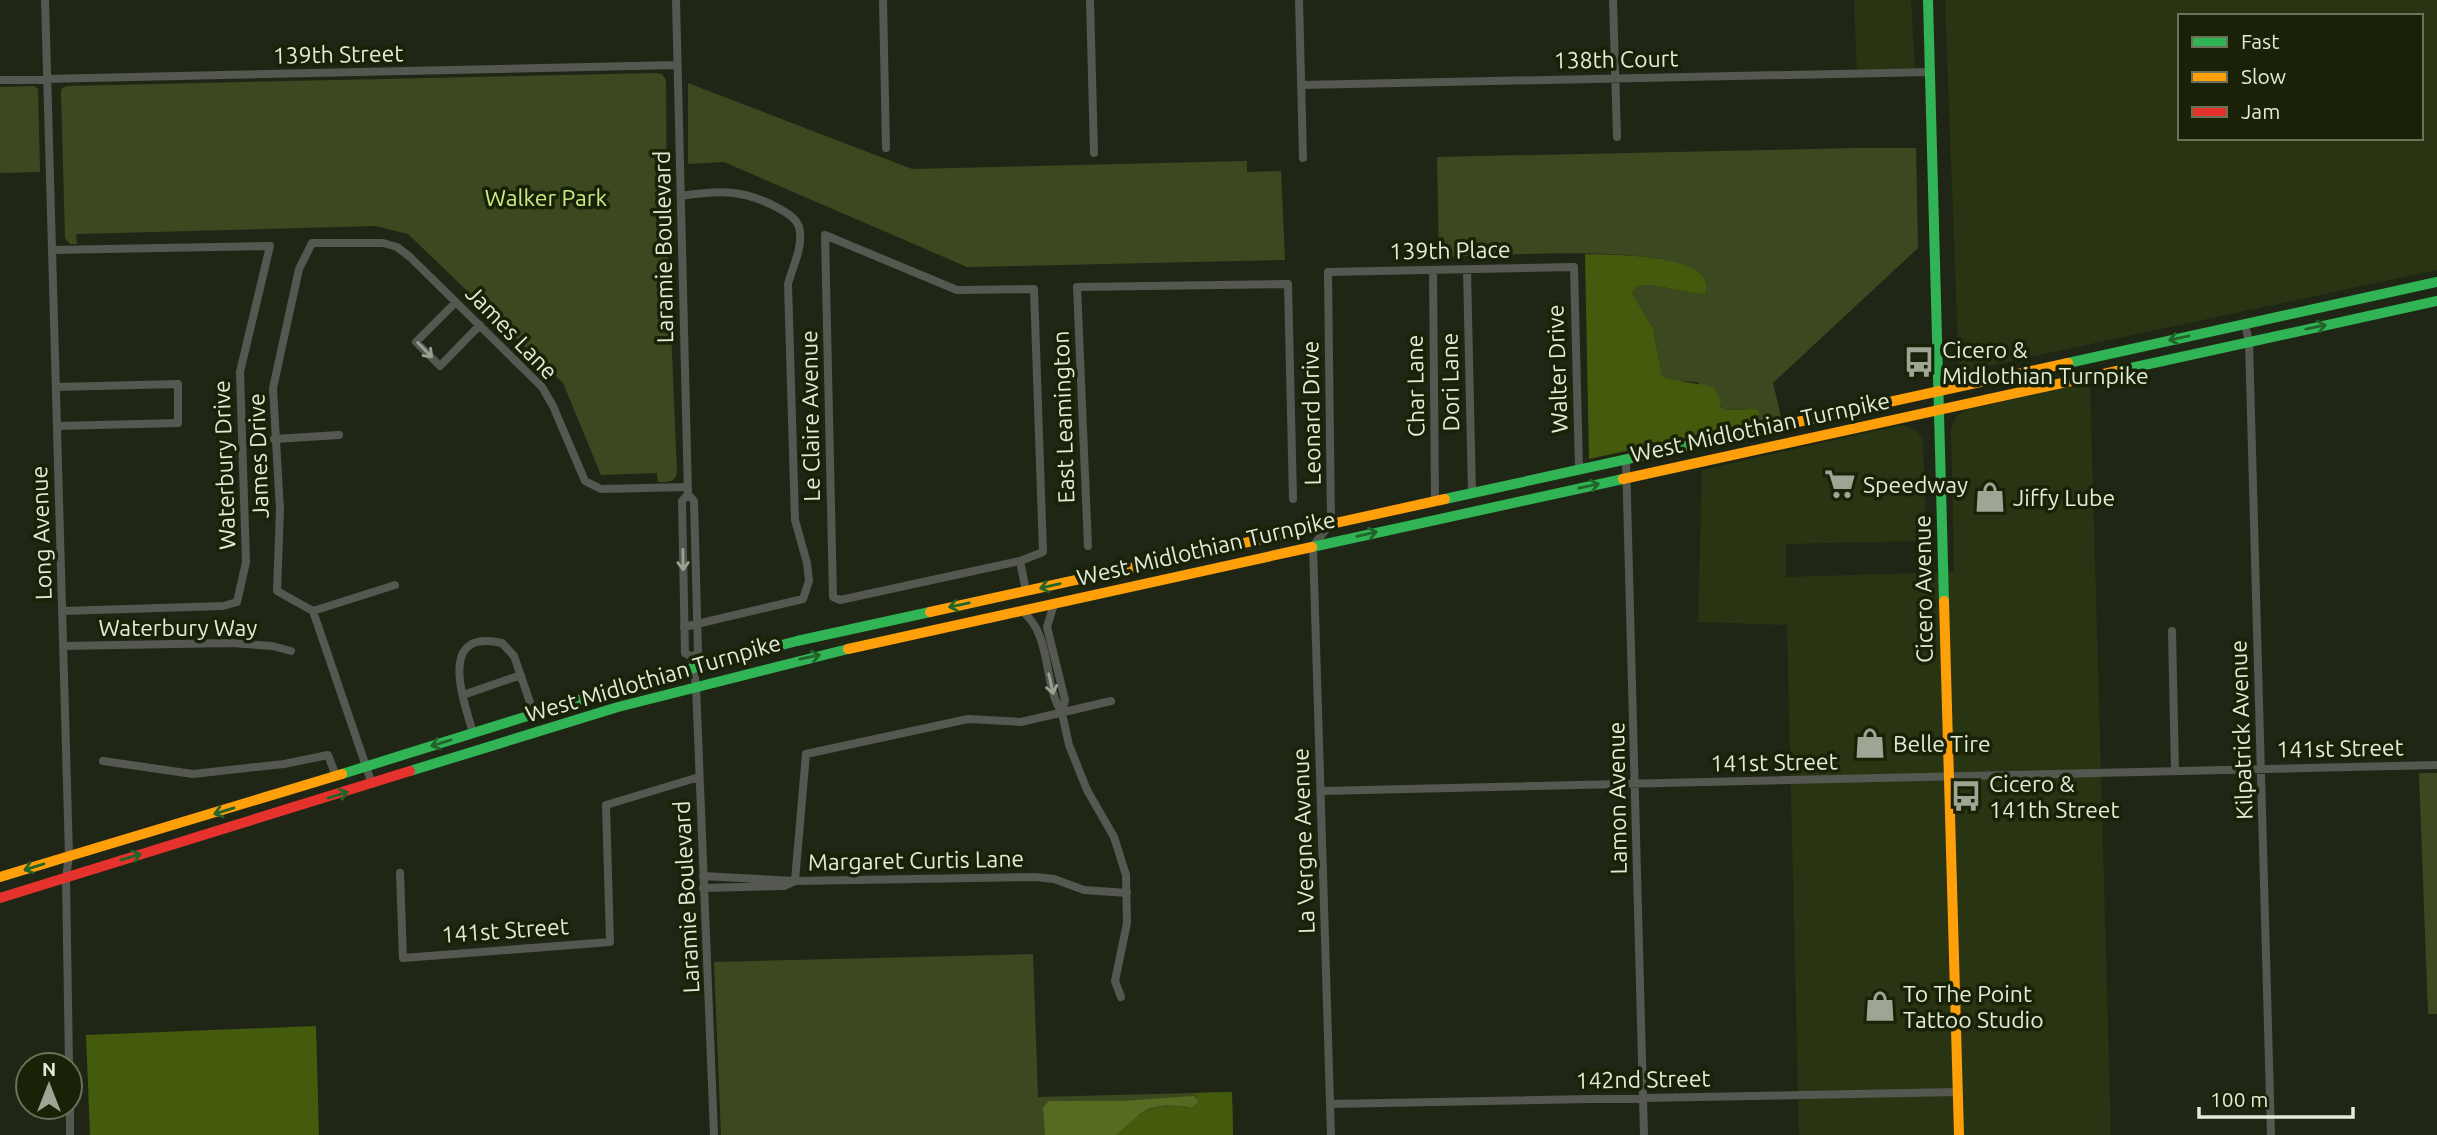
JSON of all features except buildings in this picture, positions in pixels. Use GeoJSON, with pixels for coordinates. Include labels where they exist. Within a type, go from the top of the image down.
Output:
{"type":"FeatureCollection","features":[{"type":"Feature","properties":{"kind":"main road","name":"Cicero Avenue"},"geometry":{"type":"LineString","coordinates":[[1928,0],[1959,1135]]}},
{"type":"Feature","properties":{"kind":"main road","name":"West Midlothian Turnpike"},"geometry":{"type":"LineString","coordinates":[[0,877],[336,776],[693,662],[2437,282]]}},
{"type":"Feature","properties":{"kind":"main road","name":"West Midlothian Turnpike"},"geometry":{"type":"LineString","coordinates":[[0,898],[607,710],[801,659],[2437,301]]}},
{"type":"Feature","properties":{"kind":"main road"},"geometry":{"type":"LineString","coordinates":[[1026,591],[1037,607]]}},
{"type":"Feature","properties":{"kind":"street","name":"Long Avenue"},"geometry":{"type":"LineString","coordinates":[[45,0],[69,856],[66,878],[69,1051]]}},
{"type":"Feature","properties":{"kind":"street","name":"Laramie Boulevard"},"geometry":{"type":"LineString","coordinates":[[676,0],[688,490],[694,501],[698,652],[693,662],[709,974],[714,1135]]}},
{"type":"Feature","properties":{"kind":"street"},"geometry":{"type":"LineString","coordinates":[[883,0],[886,148]]}},
{"type":"Feature","properties":{"kind":"street"},"geometry":{"type":"LineString","coordinates":[[1090,0],[1094,153]]}},
{"type":"Feature","properties":{"kind":"street"},"geometry":{"type":"LineString","coordinates":[[1299,0],[1303,158]]}},
{"type":"Feature","properties":{"kind":"street"},"geometry":{"type":"LineString","coordinates":[[1614,0],[1618,137]]}},
{"type":"Feature","properties":{"kind":"street","name":"139th Street"},"geometry":{"type":"LineString","coordinates":[[0,80],[677,65]]}},
{"type":"Feature","properties":{"kind":"street","name":"138th Court"},"geometry":{"type":"LineString","coordinates":[[1301,85],[1931,72]]}},
{"type":"Feature","properties":{"kind":"street"},"geometry":{"type":"LineString","coordinates":[[681,196],[714,191],[738,192],[757,198],[792,216],[800,232],[799,252],[788,284],[795,520],[809,581],[803,599],[684,627]]}},
{"type":"Feature","properties":{"kind":"street","name":"Le Claire Avenue"},"geometry":{"type":"LineString","coordinates":[[825,235],[957,290],[1034,289],[1043,552],[1020,561],[840,600],[833,597],[825,235]]}},
{"type":"Feature","properties":{"kind":"street","name":"James Lane"},"geometry":{"type":"LineString","coordinates":[[312,243],[383,243],[397,247],[542,387],[585,481],[601,489],[688,490]]}},
{"type":"Feature","properties":{"kind":"street","name":"James Drive"},"geometry":{"type":"LineString","coordinates":[[312,243],[299,269],[273,388],[280,510],[277,590],[313,611]]}},
{"type":"Feature","properties":{"kind":"street","name":"Waterbury Drive"},"geometry":{"type":"LineString","coordinates":[[52,250],[270,246],[240,372],[246,562],[237,602],[223,606],[62,611]]}},
{"type":"Feature","properties":{"kind":"street","name":"139th Place"},"geometry":{"type":"LineString","coordinates":[[1328,272],[1574,267]]}},
{"type":"Feature","properties":{"kind":"street","name":"Walter Drive"},"geometry":{"type":"LineString","coordinates":[[1574,267],[1579,469]]}},
{"type":"Feature","properties":{"kind":"street","name":"Char Lane"},"geometry":{"type":"LineString","coordinates":[[1433,270],[1435,501]]}},
{"type":"Feature","properties":{"kind":"street","name":"Dori Lane"},"geometry":{"type":"LineString","coordinates":[[1467,270],[1472,493]]}},
{"type":"Feature","properties":{"kind":"street","name":"Leonard Drive"},"geometry":{"type":"LineString","coordinates":[[1328,272],[1331,523]]}},
{"type":"Feature","properties":{"kind":"street","name":"East Leamington"},"geometry":{"type":"LineString","coordinates":[[1088,546],[1077,287],[1288,284],[1293,499]]}},
{"type":"Feature","properties":{"kind":"street"},"geometry":{"type":"LineString","coordinates":[[456,302],[416,342],[440,366],[480,325]]}},
{"type":"Feature","properties":{"kind":"street","name":"Kilpatrick Avenue"},"geometry":{"type":"LineString","coordinates":[[2245,324],[2249,342],[2271,1135]]}},
{"type":"Feature","properties":{"kind":"street"},"geometry":{"type":"LineString","coordinates":[[56,387],[178,384],[178,423],[57,426]]}},
{"type":"Feature","properties":{"kind":"street"},"geometry":{"type":"LineString","coordinates":[[274,439],[339,435]]}},
{"type":"Feature","properties":{"kind":"street","name":"Lamon Avenue"},"geometry":{"type":"LineString","coordinates":[[1626,460],[1644,1135]]}},
{"type":"Feature","properties":{"kind":"street","name":"Laramie Boulevard"},"geometry":{"type":"LineString","coordinates":[[688,490],[682,501],[684,627],[685,653],[693,662]]}},
{"type":"Feature","properties":{"kind":"street"},"geometry":{"type":"LineString","coordinates":[[1313,546],[1331,523]]}},
{"type":"Feature","properties":{"kind":"street","name":"La Vergne Avenue"},"geometry":{"type":"LineString","coordinates":[[1313,546],[1331,1135]]}},
{"type":"Feature","properties":{"kind":"street"},"geometry":{"type":"LineString","coordinates":[[1020,561],[1026,591]]}},
{"type":"Feature","properties":{"kind":"street"},"geometry":{"type":"LineString","coordinates":[[372,784],[313,611],[394,585]]}},
{"type":"Feature","properties":{"kind":"street"},"geometry":{"type":"LineString","coordinates":[[1054,604],[1047,627],[1065,701],[1062,713]]}},
{"type":"Feature","properties":{"kind":"street"},"geometry":{"type":"LineString","coordinates":[[1022,611],[1032,619],[1039,632],[1055,702],[1062,713],[1078,771],[1122,856],[1128,893],[1127,923],[1115,981],[1121,997]]}},
{"type":"Feature","properties":{"kind":"street"},"geometry":{"type":"LineString","coordinates":[[2172,631],[2175,771]]}},
{"type":"Feature","properties":{"kind":"street"},"geometry":{"type":"LineString","coordinates":[[473,733],[459,682],[460,657],[474,644],[482,641],[502,643],[514,656],[534,714]]}},
{"type":"Feature","properties":{"kind":"street","name":"Waterbury Way"},"geometry":{"type":"LineString","coordinates":[[63,646],[232,643],[272,646],[291,651]]}},
{"type":"Feature","properties":{"kind":"street"},"geometry":{"type":"LineString","coordinates":[[463,695],[521,676]]}},
{"type":"Feature","properties":{"kind":"street"},"geometry":{"type":"LineString","coordinates":[[703,888],[784,886],[795,881],[806,754],[968,719],[1013,723],[1111,701]]}},
{"type":"Feature","properties":{"kind":"street"},"geometry":{"type":"LineString","coordinates":[[103,761],[193,774],[284,764],[328,755],[336,776]]}},
{"type":"Feature","properties":{"kind":"street","name":"141st Street"},"geometry":{"type":"LineString","coordinates":[[1321,791],[2437,765]]}},
{"type":"Feature","properties":{"kind":"street","name":"141st Street"},"geometry":{"type":"LineString","coordinates":[[400,873],[403,958],[610,942],[606,805],[699,777]]}},
{"type":"Feature","properties":{"kind":"street","name":"Margaret Curtis Lane"},"geometry":{"type":"LineString","coordinates":[[703,876],[795,881],[1017,876],[1046,878],[1097,892],[1128,893]]}},
{"type":"Feature","properties":{"kind":"street","name":"142nd Street"},"geometry":{"type":"LineString","coordinates":[[1330,1104],[1958,1092]]}},
{"type":"Feature","properties":{"kind":"shaded area"},"geometry":{"type":"Polygon","coordinates":[[[1854,0],[1911,0],[1915,68],[1857,70],[1854,0]]]}},
{"type":"Feature","properties":{"kind":"shaded area"},"geometry":{"type":"Polygon","coordinates":[[[1945,0],[2437,0],[2437,270],[1959,372],[1945,0]]]}},
{"type":"Feature","properties":{"kind":"shaded area"},"geometry":{"type":"Polygon","coordinates":[[[1585,254],[1672,261],[1688,266],[1700,274],[1706,284],[1705,295],[1652,285],[1638,285],[1632,293],[1653,328],[1662,376],[1714,388],[1721,401],[1720,406],[1726,410],[1756,409],[1760,414],[1752,423],[1589,459],[1585,254]]]}},
{"type":"Feature","properties":{"kind":"shaded area"},"geometry":{"type":"Polygon","coordinates":[[[2090,382],[2111,1135],[1799,1135],[1787,625],[1698,622],[1702,470],[1901,425],[1914,429],[1923,438],[1926,541],[1786,544],[1786,577],[1954,572],[1951,429],[1955,418],[1965,410],[2090,382]]]}},
{"type":"Feature","properties":{"kind":"shaded area"},"geometry":{"type":"Polygon","coordinates":[[[316,1026],[319,1135],[90,1135],[86,1035],[316,1026]]]}},
{"type":"Feature","properties":{"kind":"shaded area"},"geometry":{"type":"Polygon","coordinates":[[[1232,1092],[1233,1135],[1116,1135],[1147,1111],[1165,1106],[1186,1108],[1197,1098],[1194,1093],[1232,1092]]]}},
{"type":"Feature","properties":{"kind":"shaded area"},"geometry":{"type":"Polygon","coordinates":[[[1194,1096],[1198,1102],[1192,1107],[1166,1105],[1150,1108],[1116,1135],[1045,1135],[1043,1108],[1049,1101],[1122,1101],[1194,1096]]]}},
{"type":"Feature","properties":{"kind":"green space","name":"Walker Park"},"geometry":{"type":"Polygon","coordinates":[[[662,74],[666,80],[667,234],[677,473],[670,481],[658,482],[657,473],[601,475],[563,383],[408,234],[375,226],[76,234],[77,244],[70,244],[65,238],[61,92],[62,88],[67,86],[662,74]]]}},
{"type":"Feature","properties":{"kind":"green space"},"geometry":{"type":"Polygon","coordinates":[[[688,83],[912,169],[1247,161],[1247,172],[1281,171],[1285,260],[967,267],[724,162],[688,164],[688,83]]]}},
{"type":"Feature","properties":{"kind":"green space"},"geometry":{"type":"Polygon","coordinates":[[[34,86],[38,89],[40,172],[0,173],[0,87],[34,86]]]}},
{"type":"Feature","properties":{"kind":"green space"},"geometry":{"type":"Polygon","coordinates":[[[1916,148],[1918,248],[1773,383],[1781,417],[1752,423],[1759,414],[1746,409],[1725,410],[1697,382],[1676,381],[1662,376],[1653,328],[1632,293],[1638,285],[1652,285],[1705,295],[1704,280],[1692,269],[1672,261],[1608,254],[1439,257],[1437,157],[1916,148]]]}},
{"type":"Feature","properties":{"kind":"green space"},"geometry":{"type":"Polygon","coordinates":[[[2419,773],[2437,773],[2437,1014],[2428,1014],[2419,773]]]}},
{"type":"Feature","properties":{"kind":"green space"},"geometry":{"type":"Polygon","coordinates":[[[1033,954],[1038,1097],[1232,1092],[1233,1135],[721,1135],[714,962],[1033,954]]]}},
{"type":"Feature","properties":{"kind":"traffic: fast"},"geometry":{"type":"LineString","coordinates":[[1928,0],[1944,601]]}},
{"type":"Feature","properties":{"kind":"traffic: fast"},"geometry":{"type":"LineString","coordinates":[[2068,363],[2437,282]]}},
{"type":"Feature","properties":{"kind":"traffic: fast"},"geometry":{"type":"LineString","coordinates":[[2117,371],[2437,301]]}},
{"type":"Feature","properties":{"kind":"traffic: fast"},"geometry":{"type":"LineString","coordinates":[[1445,499],[1779,426]]}},
{"type":"Feature","properties":{"kind":"traffic: fast"},"geometry":{"type":"LineString","coordinates":[[1312,547],[1623,479]]}},
{"type":"Feature","properties":{"kind":"traffic: fast"},"geometry":{"type":"LineString","coordinates":[[342,774],[614,689],[797,641],[930,612]]}},
{"type":"Feature","properties":{"kind":"traffic: fast"},"geometry":{"type":"LineString","coordinates":[[410,771],[618,707],[848,649]]}},
{"type":"Feature","properties":{"kind":"traffic: slow"},"geometry":{"type":"LineString","coordinates":[[1779,426],[2068,363]]}},
{"type":"Feature","properties":{"kind":"traffic: slow"},"geometry":{"type":"LineString","coordinates":[[1623,479],[2117,371]]}},
{"type":"Feature","properties":{"kind":"traffic: slow"},"geometry":{"type":"LineString","coordinates":[[930,612],[1445,499]]}},
{"type":"Feature","properties":{"kind":"traffic: slow"},"geometry":{"type":"LineString","coordinates":[[848,649],[1312,547]]}},
{"type":"Feature","properties":{"kind":"traffic: slow"},"geometry":{"type":"LineString","coordinates":[[1944,601],[1959,1135]]}},
{"type":"Feature","properties":{"kind":"traffic: slow"},"geometry":{"type":"LineString","coordinates":[[0,877],[342,774]]}},
{"type":"Feature","properties":{"kind":"traffic: jam"},"geometry":{"type":"LineString","coordinates":[[0,898],[410,771]]}},
{"type":"Feature","properties":{"kind":"place","name":"Cicero & Midlothian Turnpike"},"geometry":{"type":"Point","coordinates":[1919,362]}},
{"type":"Feature","properties":{"kind":"place","name":"Speedway"},"geometry":{"type":"Point","coordinates":[1840,484]}},
{"type":"Feature","properties":{"kind":"place","name":"Jiffy Lube"},"geometry":{"type":"Point","coordinates":[1990,497]}},
{"type":"Feature","properties":{"kind":"place","name":"Belle Tire"},"geometry":{"type":"Point","coordinates":[1870,743]}},
{"type":"Feature","properties":{"kind":"place","name":"Cicero & 141th Street"},"geometry":{"type":"Point","coordinates":[1966,796]}},
{"type":"Feature","properties":{"kind":"place","name":"To The Point Tattoo Studio"},"geometry":{"type":"Point","coordinates":[1880,1006]}}]}
